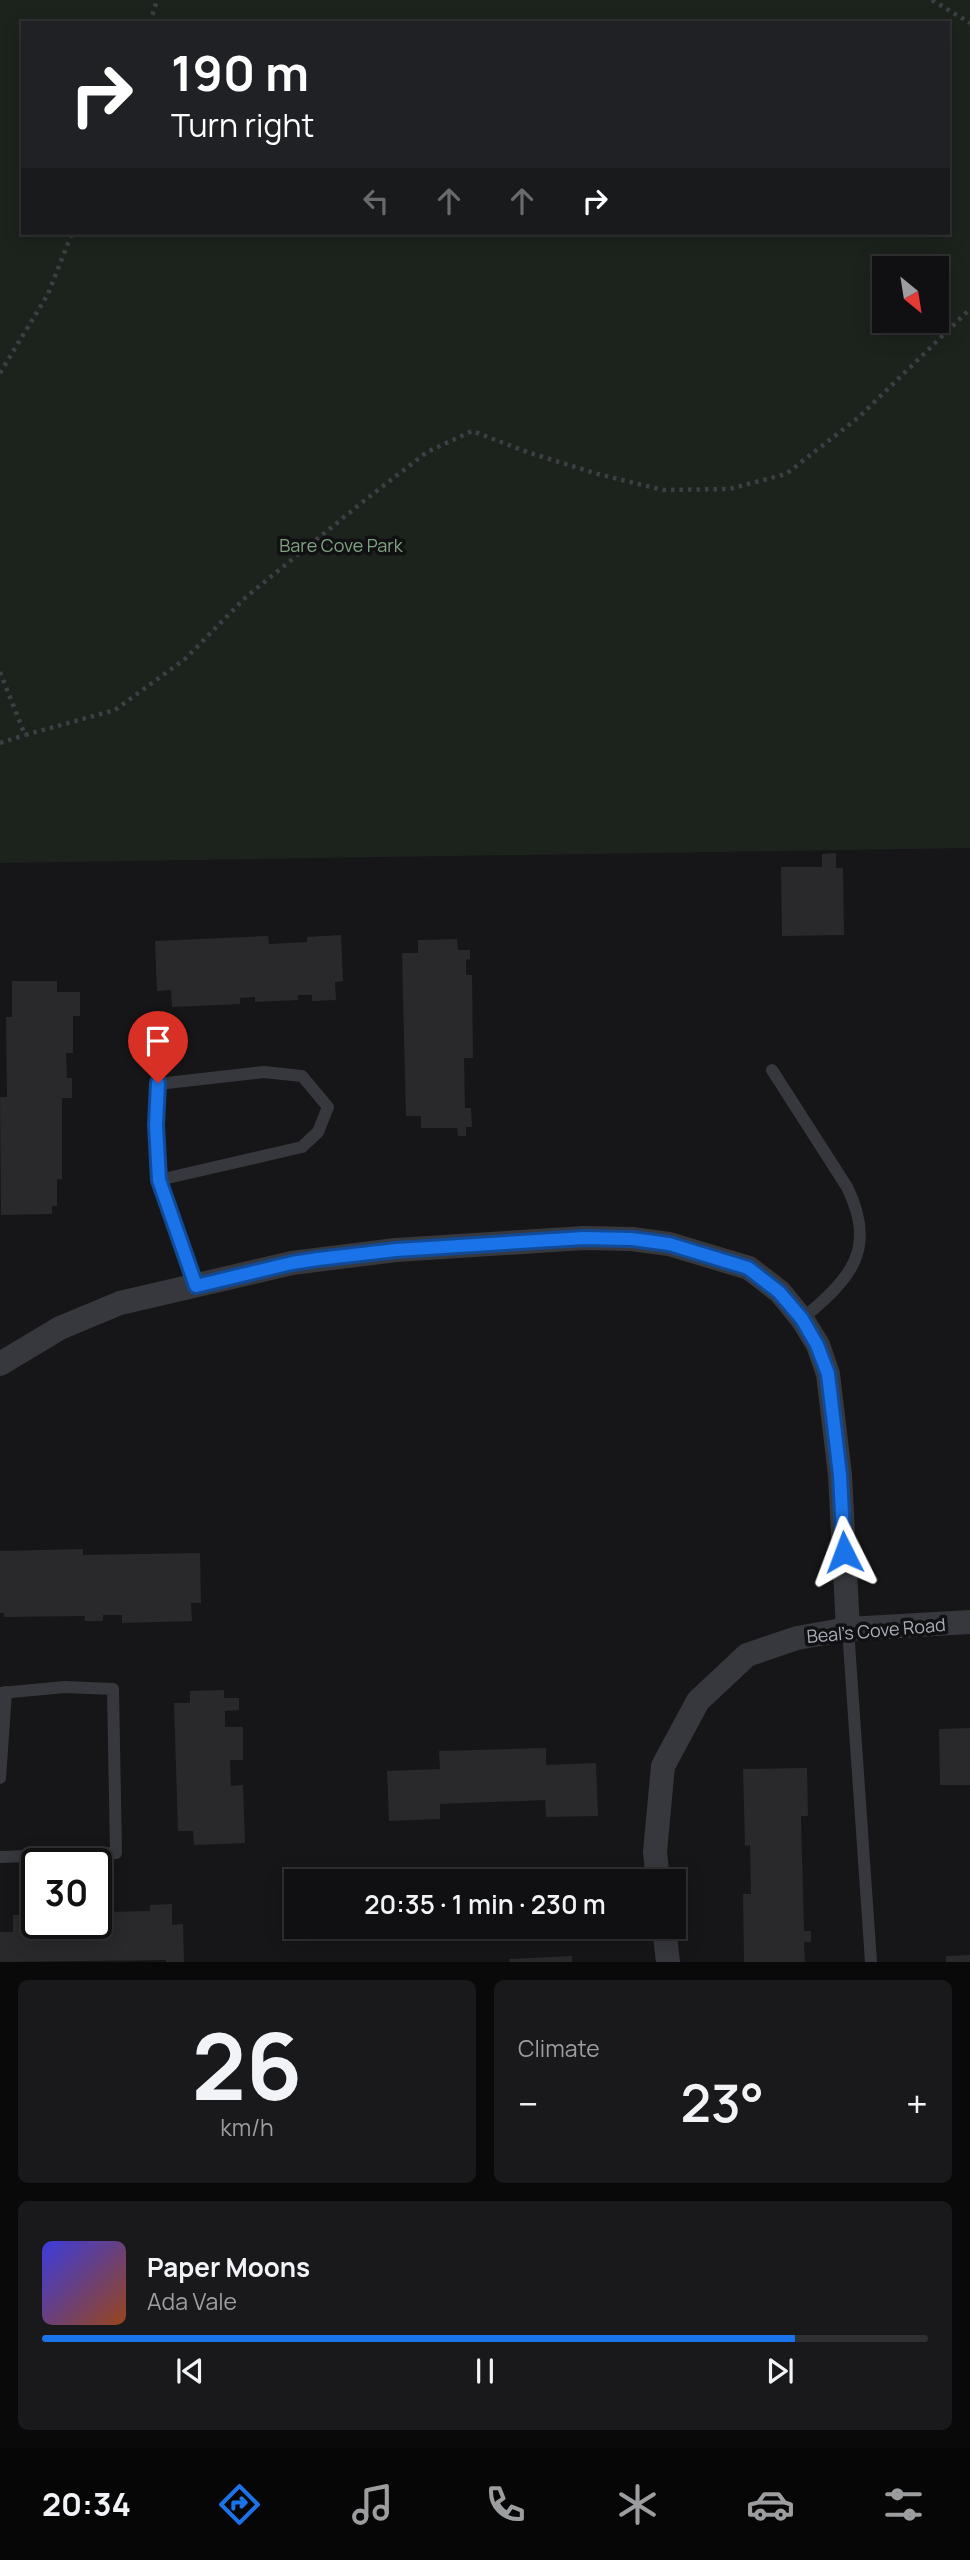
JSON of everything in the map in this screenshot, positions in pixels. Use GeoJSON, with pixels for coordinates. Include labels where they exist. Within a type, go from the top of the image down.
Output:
{"type":"FeatureCollection","features":[{"type":"Feature","properties":{"kind":"street"},"geometry":{"type":"LineString","coordinates":[[0,1364],[60,1328],[120,1303],[292,1263],[396,1250],[572,1238],[632,1239],[669,1244],[748,1268],[779,1292],[802,1319],[817,1345],[828,1374],[840,1475],[848,1629]]}},
{"type":"Feature","properties":{"kind":"street","name":"Beal's Cove Road"},"geometry":{"type":"LineString","coordinates":[[657,1869],[655,1852],[663,1766],[698,1701],[747,1655],[797,1638],[848,1629],[970,1622]]}},
{"type":"Feature","properties":{"kind":"street"},"geometry":{"type":"LineString","coordinates":[[665,1939],[668,1962]]}},
{"type":"Feature","properties":{"kind":"lane"},"geometry":{"type":"LineString","coordinates":[[772,1070],[847,1187],[857,1208],[861,1229],[859,1250],[849,1271],[833,1293],[802,1319]]}},
{"type":"Feature","properties":{"kind":"lane"},"geometry":{"type":"LineString","coordinates":[[159,1180],[302,1147],[318,1132],[328,1107],[302,1076],[264,1072],[158,1083],[156,1125],[159,1180],[196,1286]]}},
{"type":"Feature","properties":{"kind":"lane"},"geometry":{"type":"LineString","coordinates":[[848,1629],[871,1962]]}},
{"type":"Feature","properties":{"kind":"lane"},"geometry":{"type":"LineString","coordinates":[[0,1778],[3,1693],[65,1687],[113,1689],[116,1853],[0,1857]]}},
{"type":"Feature","properties":{"kind":"path"},"geometry":{"type":"LineString","coordinates":[[151,21],[157,0]]}},
{"type":"Feature","properties":{"kind":"path"},"geometry":{"type":"LineString","coordinates":[[932,0],[970,23]]}},
{"type":"Feature","properties":{"kind":"path"},"geometry":{"type":"LineString","coordinates":[[0,373],[48,294],[71,235]]}},
{"type":"Feature","properties":{"kind":"path"},"geometry":{"type":"LineString","coordinates":[[0,743],[115,710],[185,659],[246,597],[365,500],[427,452],[472,431],[541,457],[663,490],[729,489],[786,474],[859,417],[970,309]]}},
{"type":"Feature","properties":{"kind":"path"},"geometry":{"type":"LineString","coordinates":[[0,672],[25,736]]}},
{"type":"Feature","properties":{"kind":"green space","name":"Bare Cove Park"},"geometry":{"type":"Polygon","coordinates":[[[0,0],[970,0],[970,848],[0,863],[0,0]]]}},
{"type":"Feature","properties":{"kind":"building"},"geometry":{"type":"Polygon","coordinates":[[[836,853],[836,868],[843,868],[844,935],[782,936],[781,867],[822,867],[822,854],[836,853]]]}},
{"type":"Feature","properties":{"kind":"building"},"geometry":{"type":"Polygon","coordinates":[[[341,935],[343,981],[335,982],[336,1000],[312,1001],[312,995],[298,995],[298,1000],[255,1002],[255,997],[240,998],[240,1004],[172,1007],[171,990],[157,991],[155,941],[268,936],[269,944],[307,942],[307,937],[341,935]]]}},
{"type":"Feature","properties":{"kind":"building"},"geometry":{"type":"Polygon","coordinates":[[[457,939],[458,950],[470,950],[470,959],[466,960],[466,975],[472,975],[473,1058],[464,1058],[465,1108],[471,1108],[472,1127],[466,1127],[466,1136],[458,1136],[457,1128],[421,1128],[421,1116],[406,1116],[402,953],[418,953],[418,940],[457,939]]]}},
{"type":"Feature","properties":{"kind":"building"},"geometry":{"type":"Polygon","coordinates":[[[12,981],[57,981],[57,992],[80,992],[80,1016],[73,1016],[73,1053],[66,1053],[67,1078],[72,1078],[72,1098],[62,1098],[62,1179],[57,1179],[57,1206],[52,1206],[52,1214],[1,1215],[0,1097],[7,1097],[6,1017],[12,1017],[12,981]]]}},
{"type":"Feature","properties":{"kind":"building"},"geometry":{"type":"Polygon","coordinates":[[[83,1549],[83,1555],[200,1553],[201,1603],[191,1603],[192,1621],[122,1623],[122,1615],[103,1615],[103,1621],[84,1621],[85,1616],[4,1617],[4,1613],[0,1613],[0,1551],[83,1549]]]}},
{"type":"Feature","properties":{"kind":"building"},"geometry":{"type":"Polygon","coordinates":[[[224,1690],[224,1698],[239,1698],[239,1710],[225,1711],[225,1727],[243,1727],[243,1760],[230,1760],[231,1786],[243,1785],[245,1843],[194,1845],[193,1831],[178,1831],[174,1703],[190,1703],[190,1691],[224,1690]]]}},
{"type":"Feature","properties":{"kind":"building"},"geometry":{"type":"Polygon","coordinates":[[[970,1728],[970,1785],[940,1785],[939,1729],[970,1728]]]}},
{"type":"Feature","properties":{"kind":"building"},"geometry":{"type":"Polygon","coordinates":[[[546,1748],[546,1765],[596,1763],[598,1816],[546,1817],[545,1800],[440,1804],[440,1819],[389,1821],[387,1771],[440,1769],[439,1751],[546,1748]]]}},
{"type":"Feature","properties":{"kind":"building"},"geometry":{"type":"Polygon","coordinates":[[[807,1768],[808,1816],[801,1816],[804,1931],[811,1931],[811,1942],[804,1942],[805,1962],[744,1962],[743,1894],[751,1894],[750,1845],[745,1846],[743,1769],[807,1768]]]}},
{"type":"Feature","properties":{"kind":"building"},"geometry":{"type":"Polygon","coordinates":[[[172,1904],[172,1925],[183,1924],[184,1962],[0,1962],[0,1932],[13,1932],[13,1915],[21,1915],[21,1939],[112,1939],[112,1912],[150,1911],[150,1905],[172,1904]]]}},
{"type":"Feature","properties":{"kind":"building"},"geometry":{"type":"Polygon","coordinates":[[[970,1955],[970,1962],[946,1962],[946,1956],[970,1955]]]}},
{"type":"Feature","properties":{"kind":"building"},"geometry":{"type":"Polygon","coordinates":[[[572,1956],[572,1962],[510,1962],[509,1959],[572,1956]]]}},
{"type":"Feature","properties":{"kind":"route"},"geometry":{"type":"LineString","coordinates":[[158,1083],[156,1125],[159,1180],[196,1286],[318,1259],[396,1250],[584,1238],[632,1239],[669,1244],[748,1268],[779,1292],[802,1319],[817,1345],[828,1374],[840,1475],[844,1552]]}}]}
